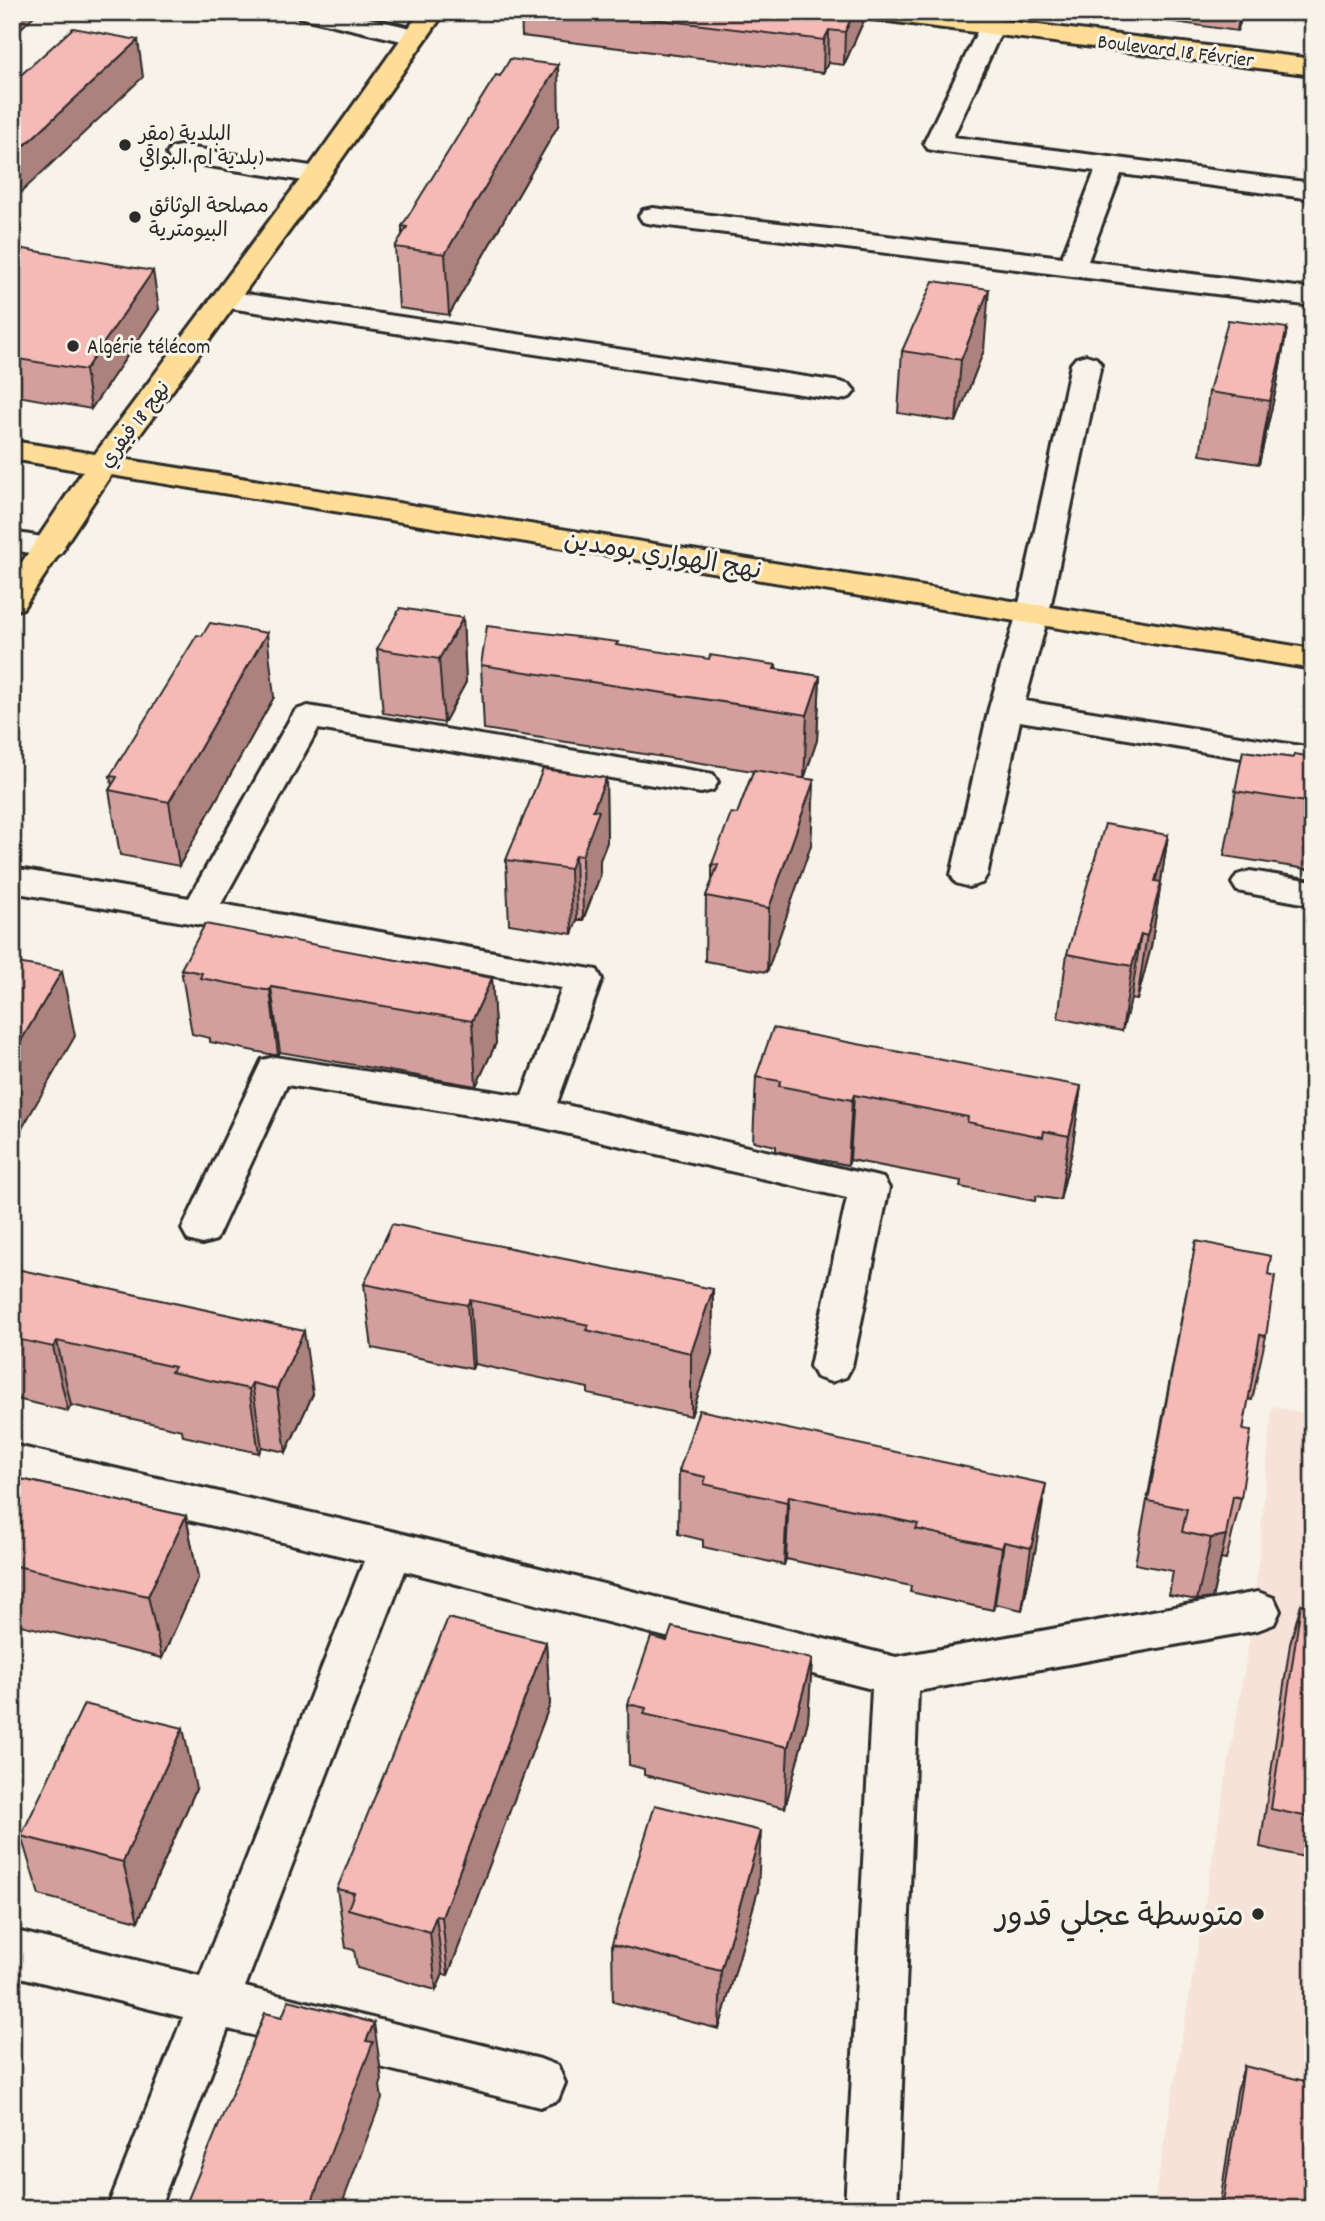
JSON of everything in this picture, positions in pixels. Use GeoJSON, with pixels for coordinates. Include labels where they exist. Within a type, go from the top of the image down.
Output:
{"type":"FeatureCollection","features":[{"type":"Feature","properties":{"kind":"main road","name":"نهج 18 فيفري"},"geometry":{"type":"LineString","coordinates":[[12,601],[103,464],[226,300],[433,12]]}},
{"type":"Feature","properties":{"kind":"main road","name":"Boulevard 18 Février"},"geometry":{"type":"LineString","coordinates":[[873,12],[946,17],[990,28],[1313,66]]}},
{"type":"Feature","properties":{"kind":"main road","name":"نهج الهواري بومدين"},"geometry":{"type":"LineString","coordinates":[[12,450],[1313,659]]}},
{"type":"Feature","properties":{"kind":"street"},"geometry":{"type":"LineString","coordinates":[[309,12],[415,36]]}},
{"type":"Feature","properties":{"kind":"street"},"geometry":{"type":"LineString","coordinates":[[990,28],[937,143],[1313,191]]}},
{"type":"Feature","properties":{"kind":"street"},"geometry":{"type":"LineString","coordinates":[[180,154],[317,175]]}},
{"type":"Feature","properties":{"kind":"street"},"geometry":{"type":"LineString","coordinates":[[1072,267],[1111,165]]}},
{"type":"Feature","properties":{"kind":"street"},"geometry":{"type":"LineString","coordinates":[[653,216],[1313,298]]}},
{"type":"Feature","properties":{"kind":"street"},"geometry":{"type":"LineString","coordinates":[[226,300],[840,391]]}},
{"type":"Feature","properties":{"kind":"street"},"geometry":{"type":"LineString","coordinates":[[969,875],[1006,708],[1033,613],[1086,364]]}},
{"type":"Feature","properties":{"kind":"street"},"geometry":{"type":"LineString","coordinates":[[12,541],[49,547]]}},
{"type":"Feature","properties":{"kind":"street"},"geometry":{"type":"LineString","coordinates":[[1006,708],[1313,759]]}},
{"type":"Feature","properties":{"kind":"street"},"geometry":{"type":"LineString","coordinates":[[198,914],[308,717],[701,782]]}},
{"type":"Feature","properties":{"kind":"street"},"geometry":{"type":"LineString","coordinates":[[12,880],[584,979],[535,1112]]}},
{"type":"Feature","properties":{"kind":"street"},"geometry":{"type":"LineString","coordinates":[[1250,883],[1313,893]]}},
{"type":"Feature","properties":{"kind":"street"},"geometry":{"type":"LineString","coordinates":[[202,1230],[275,1070],[535,1112],[869,1188],[831,1366]]}},
{"type":"Feature","properties":{"kind":"street"},"geometry":{"type":"LineString","coordinates":[[12,1462],[391,1549],[896,1676],[1258,1611]]}},
{"type":"Feature","properties":{"kind":"street"},"geometry":{"type":"LineString","coordinates":[[133,2209],[391,1549]]}},
{"type":"Feature","properties":{"kind":"street"},"geometry":{"type":"LineString","coordinates":[[871,2209],[896,1676]]}},
{"type":"Feature","properties":{"kind":"street"},"geometry":{"type":"LineString","coordinates":[[12,1952],[540,2083]]}},
{"type":"Feature","properties":{"kind":"shaded area","name":"متوسطة عجلي قدور"},"geometry":{"type":"Polygon","coordinates":[[[1272,1406],[1313,1415],[1313,2209],[1153,2209],[1253,1619],[1272,1406]]]}},
{"type":"Feature","properties":{"kind":"building"},"geometry":{"type":"Polygon","coordinates":[[[596,12],[854,12],[845,32],[829,30],[824,40],[596,12]]]}},
{"type":"Feature","properties":{"kind":"building"},"geometry":{"type":"Polygon","coordinates":[[[73,28],[138,40],[12,157],[12,83],[73,28]]]}},
{"type":"Feature","properties":{"kind":"building"},"geometry":{"type":"Polygon","coordinates":[[[510,59],[558,65],[445,254],[395,247],[407,227],[402,226],[496,75],[500,76],[510,59]]]}},
{"type":"Feature","properties":{"kind":"building"},"geometry":{"type":"Polygon","coordinates":[[[12,247],[153,271],[85,370],[12,358],[12,247]]]}},
{"type":"Feature","properties":{"kind":"building"},"geometry":{"type":"Polygon","coordinates":[[[933,281],[989,289],[961,360],[902,351],[933,281]]]}},
{"type":"Feature","properties":{"kind":"building"},"geometry":{"type":"Polygon","coordinates":[[[1228,320],[1287,328],[1270,401],[1209,392],[1228,320]]]}},
{"type":"Feature","properties":{"kind":"building"},"geometry":{"type":"Polygon","coordinates":[[[400,608],[463,618],[439,659],[377,649],[400,608]]]}},
{"type":"Feature","properties":{"kind":"building"},"geometry":{"type":"Polygon","coordinates":[[[210,623],[267,633],[169,802],[109,790],[117,777],[110,776],[197,635],[202,636],[210,623]]]}},
{"type":"Feature","properties":{"kind":"building"},"geometry":{"type":"Polygon","coordinates":[[[487,626],[618,642],[616,645],[709,659],[710,655],[776,665],[774,669],[820,676],[807,715],[481,665],[487,626]]]}},
{"type":"Feature","properties":{"kind":"building"},"geometry":{"type":"Polygon","coordinates":[[[1243,751],[1293,758],[1294,754],[1313,757],[1313,803],[1235,791],[1243,751]]]}},
{"type":"Feature","properties":{"kind":"building"},"geometry":{"type":"Polygon","coordinates":[[[543,769],[606,778],[593,810],[599,811],[582,856],[575,855],[570,869],[506,860],[543,769]]]}},
{"type":"Feature","properties":{"kind":"building"},"geometry":{"type":"Polygon","coordinates":[[[754,770],[814,780],[769,908],[706,896],[718,865],[712,864],[731,813],[737,814],[754,770]]]}},
{"type":"Feature","properties":{"kind":"building"},"geometry":{"type":"Polygon","coordinates":[[[1105,824],[1168,835],[1155,881],[1161,882],[1147,936],[1141,934],[1132,966],[1067,954],[1105,824]]]}},
{"type":"Feature","properties":{"kind":"building"},"geometry":{"type":"Polygon","coordinates":[[[205,924],[492,978],[472,1021],[271,987],[270,990],[265,990],[200,978],[202,973],[181,969],[205,924]]]}},
{"type":"Feature","properties":{"kind":"building"},"geometry":{"type":"Polygon","coordinates":[[[12,962],[62,971],[12,1056],[12,962]]]}},
{"type":"Feature","properties":{"kind":"building"},"geometry":{"type":"Polygon","coordinates":[[[773,1028],[1081,1086],[1069,1136],[1044,1131],[1043,1137],[967,1122],[968,1117],[854,1095],[852,1100],[779,1086],[780,1081],[756,1077],[773,1028]]]}},
{"type":"Feature","properties":{"kind":"building"},"geometry":{"type":"Polygon","coordinates":[[[392,1224],[713,1289],[691,1353],[586,1330],[589,1325],[470,1300],[467,1305],[364,1284],[392,1224]]]}},
{"type":"Feature","properties":{"kind":"building"},"geometry":{"type":"Polygon","coordinates":[[[1196,1241],[1271,1256],[1268,1274],[1275,1276],[1266,1336],[1260,1335],[1243,1430],[1251,1431],[1241,1498],[1233,1496],[1226,1535],[1211,1538],[1182,1532],[1187,1509],[1148,1501],[1196,1241]]]}},
{"type":"Feature","properties":{"kind":"building"},"geometry":{"type":"Polygon","coordinates":[[[12,1268],[304,1331],[277,1389],[252,1383],[249,1389],[171,1372],[174,1367],[57,1341],[53,1347],[12,1338],[12,1268]]]}},
{"type":"Feature","properties":{"kind":"building"},"geometry":{"type":"Polygon","coordinates":[[[699,1410],[1046,1484],[1031,1548],[1004,1542],[1002,1548],[916,1529],[918,1524],[789,1496],[787,1502],[704,1484],[706,1477],[679,1471],[699,1410]]]}},
{"type":"Feature","properties":{"kind":"building"},"geometry":{"type":"Polygon","coordinates":[[[12,1477],[186,1516],[148,1596],[12,1565],[12,1477]]]}},
{"type":"Feature","properties":{"kind":"building"},"geometry":{"type":"Polygon","coordinates":[[[1301,1604],[1313,1607],[1313,1818],[1271,1809],[1301,1604]]]}},
{"type":"Feature","properties":{"kind":"building"},"geometry":{"type":"Polygon","coordinates":[[[448,1618],[546,1642],[442,1917],[436,1916],[430,1932],[348,1909],[354,1893],[337,1889],[448,1618]]]}},
{"type":"Feature","properties":{"kind":"building"},"geometry":{"type":"Polygon","coordinates":[[[672,1627],[812,1659],[788,1747],[644,1714],[646,1708],[628,1704],[651,1637],[667,1641],[672,1627]]]}},
{"type":"Feature","properties":{"kind":"building"},"geometry":{"type":"Polygon","coordinates":[[[84,1704],[183,1728],[123,1862],[21,1836],[84,1704]]]}},
{"type":"Feature","properties":{"kind":"building"},"geometry":{"type":"Polygon","coordinates":[[[655,1805],[761,1831],[721,1971],[612,1944],[655,1805]]]}},
{"type":"Feature","properties":{"kind":"building"},"geometry":{"type":"Polygon","coordinates":[[[289,2000],[374,2023],[366,2041],[373,2042],[309,2209],[184,2209],[265,2013],[282,2017],[289,2000]]]}},
{"type":"Feature","properties":{"kind":"building"},"geometry":{"type":"Polygon","coordinates":[[[1244,2066],[1313,2083],[1313,2209],[1222,2209],[1244,2066]]]}},
{"type":"Feature","properties":{"kind":"place","name":"البلدية (مقر بلدية ام البواقي)"},"geometry":{"type":"Point","coordinates":[125,145]}},
{"type":"Feature","properties":{"kind":"place","name":"مصلحة الوثائق البيومترية"},"geometry":{"type":"Point","coordinates":[135,217]}},
{"type":"Feature","properties":{"kind":"place","name":"Algérie télécom"},"geometry":{"type":"Point","coordinates":[73,346]}},
{"type":"Feature","properties":{"kind":"place","name":"متوسطة عجلي قدور"},"geometry":{"type":"Point","coordinates":[1258,1914]}}]}
